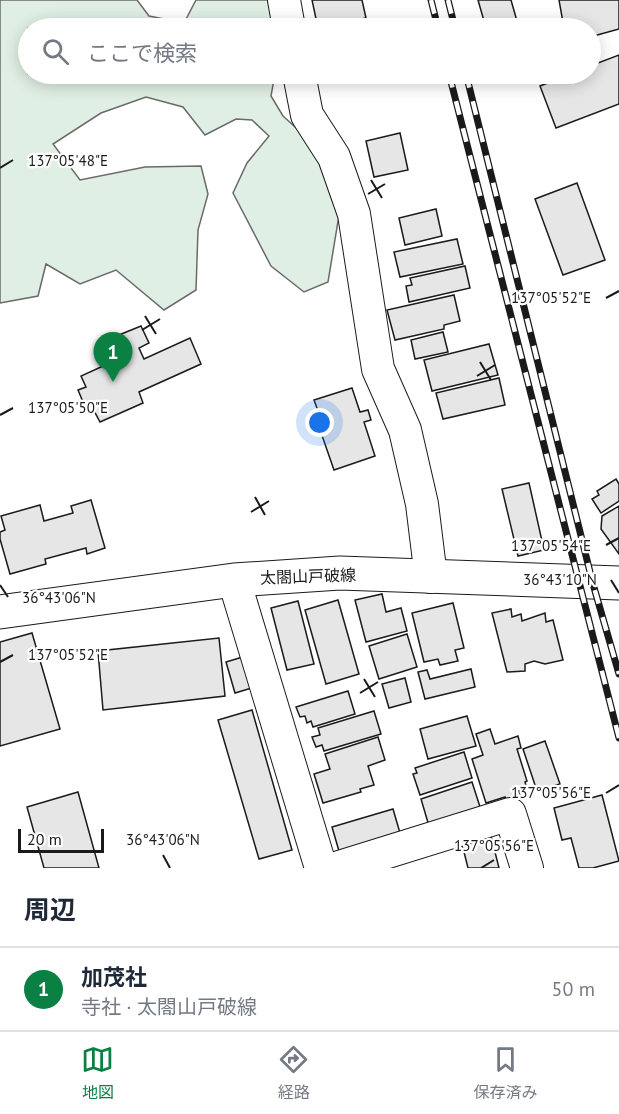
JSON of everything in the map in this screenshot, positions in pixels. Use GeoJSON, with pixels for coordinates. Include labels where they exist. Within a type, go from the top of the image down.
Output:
{"type":"FeatureCollection","features":[{"type":"Feature","properties":{"kind":"main road","name":"太閤山戸破線"},"geometry":{"type":"LineString","coordinates":[[0,612],[234,580],[340,573],[619,583]]}},
{"type":"Feature","properties":{"kind":"street"},"geometry":{"type":"LineString","coordinates":[[284,0],[287,18]]}},
{"type":"Feature","properties":{"kind":"street"},"geometry":{"type":"LineString","coordinates":[[300,84],[307,115],[334,157],[354,214],[378,369],[405,430],[422,504],[431,577]]}},
{"type":"Feature","properties":{"kind":"street"},"geometry":{"type":"LineString","coordinates":[[234,580],[323,868],[510,814],[527,868]]}},
{"type":"Feature","properties":{"kind":"green space"},"geometry":{"type":"Polygon","coordinates":[[[0,0],[137,0],[149,16],[159,18],[18,18],[18,84],[273,84],[271,96],[283,116],[314,144],[340,209],[328,282],[304,292],[271,266],[233,193],[247,163],[269,136],[252,120],[236,119],[205,135],[183,107],[146,97],[101,113],[53,144],[80,180],[145,167],[201,166],[208,194],[198,230],[196,290],[164,310],[116,270],[80,284],[46,264],[38,296],[0,303],[0,0]]]}},
{"type":"Feature","properties":{"kind":"green space"},"geometry":{"type":"Polygon","coordinates":[[[196,0],[274,0],[277,18],[187,18],[196,0]]]}},
{"type":"Feature","properties":{"kind":"building"},"geometry":{"type":"Polygon","coordinates":[[[312,0],[362,0],[366,18],[316,18],[312,0]]]}},
{"type":"Feature","properties":{"kind":"building"},"geometry":{"type":"Polygon","coordinates":[[[478,0],[511,0],[516,18],[483,18],[478,0]]]}},
{"type":"Feature","properties":{"kind":"building"},"geometry":{"type":"Polygon","coordinates":[[[559,0],[619,0],[619,29],[601,34],[601,18],[562,18],[559,0]]]}},
{"type":"Feature","properties":{"kind":"building"},"geometry":{"type":"Polygon","coordinates":[[[619,55],[619,104],[556,128],[540,86],[545,84],[601,84],[601,62],[619,55]]]}},
{"type":"Feature","properties":{"kind":"building"},"geometry":{"type":"Polygon","coordinates":[[[400,133],[408,170],[374,177],[366,141],[400,133]]]}},
{"type":"Feature","properties":{"kind":"building"},"geometry":{"type":"Polygon","coordinates":[[[577,183],[605,260],[563,275],[535,199],[577,183]]]}},
{"type":"Feature","properties":{"kind":"building"},"geometry":{"type":"Polygon","coordinates":[[[436,209],[442,236],[405,245],[399,218],[436,209]]]}},
{"type":"Feature","properties":{"kind":"building"},"geometry":{"type":"Polygon","coordinates":[[[457,239],[463,264],[400,277],[394,252],[457,239]]]}},
{"type":"Feature","properties":{"kind":"building"},"geometry":{"type":"Polygon","coordinates":[[[465,266],[470,288],[409,302],[406,286],[412,285],[410,278],[465,266]]]}},
{"type":"Feature","properties":{"kind":"building"},"geometry":{"type":"Polygon","coordinates":[[[454,295],[460,321],[444,325],[444,329],[395,340],[387,310],[454,295]]]}},
{"type":"Feature","properties":{"kind":"building"},"geometry":{"type":"Polygon","coordinates":[[[141,326],[149,343],[139,348],[144,359],[190,338],[201,364],[139,392],[143,403],[100,422],[92,407],[86,409],[78,390],[86,387],[81,376],[127,355],[119,335],[141,326]]]}},
{"type":"Feature","properties":{"kind":"building"},"geometry":{"type":"Polygon","coordinates":[[[443,332],[448,352],[415,359],[411,340],[443,332]]]}},
{"type":"Feature","properties":{"kind":"building"},"geometry":{"type":"Polygon","coordinates":[[[489,344],[498,375],[432,391],[424,360],[489,344]]]}},
{"type":"Feature","properties":{"kind":"building"},"geometry":{"type":"Polygon","coordinates":[[[499,378],[505,405],[443,419],[436,393],[499,378]]]}},
{"type":"Feature","properties":{"kind":"building"},"geometry":{"type":"Polygon","coordinates":[[[352,388],[360,412],[368,410],[371,420],[364,422],[375,456],[334,470],[318,424],[322,422],[314,400],[352,388]]]}},
{"type":"Feature","properties":{"kind":"building"},"geometry":{"type":"Polygon","coordinates":[[[616,479],[619,484],[619,501],[601,513],[592,499],[599,495],[597,491],[616,479]]]}},
{"type":"Feature","properties":{"kind":"building"},"geometry":{"type":"Polygon","coordinates":[[[529,483],[544,550],[518,556],[502,489],[529,483]]]}},
{"type":"Feature","properties":{"kind":"building"},"geometry":{"type":"Polygon","coordinates":[[[91,500],[105,548],[87,554],[86,548],[45,559],[46,564],[10,574],[0,539],[0,532],[5,530],[1,516],[40,505],[44,521],[73,513],[71,506],[91,500]]]}},
{"type":"Feature","properties":{"kind":"building"},"geometry":{"type":"Polygon","coordinates":[[[619,506],[619,554],[601,529],[602,516],[619,506]]]}},
{"type":"Feature","properties":{"kind":"building"},"geometry":{"type":"Polygon","coordinates":[[[382,594],[386,612],[401,608],[407,631],[366,642],[355,600],[382,594]]]}},
{"type":"Feature","properties":{"kind":"building"},"geometry":{"type":"Polygon","coordinates":[[[338,600],[359,674],[326,684],[305,610],[338,600]]]}},
{"type":"Feature","properties":{"kind":"building"},"geometry":{"type":"Polygon","coordinates":[[[298,601],[314,664],[287,670],[271,608],[298,601]]]}},
{"type":"Feature","properties":{"kind":"building"},"geometry":{"type":"Polygon","coordinates":[[[453,603],[464,648],[455,650],[458,661],[440,665],[438,659],[424,662],[412,613],[453,603]]]}},
{"type":"Feature","properties":{"kind":"building"},"geometry":{"type":"Polygon","coordinates":[[[511,609],[512,617],[521,614],[522,621],[545,613],[546,622],[553,620],[563,660],[545,664],[534,661],[525,664],[525,671],[507,672],[492,613],[511,609]]]}},
{"type":"Feature","properties":{"kind":"building"},"geometry":{"type":"Polygon","coordinates":[[[32,633],[60,729],[0,746],[0,642],[32,633]]]}},
{"type":"Feature","properties":{"kind":"building"},"geometry":{"type":"Polygon","coordinates":[[[407,634],[417,667],[379,679],[369,646],[407,634]]]}},
{"type":"Feature","properties":{"kind":"building"},"geometry":{"type":"Polygon","coordinates":[[[219,638],[225,696],[103,710],[98,651],[219,638]]]}},
{"type":"Feature","properties":{"kind":"building"},"geometry":{"type":"Polygon","coordinates":[[[246,656],[255,687],[235,693],[226,662],[246,656]]]}},
{"type":"Feature","properties":{"kind":"building"},"geometry":{"type":"Polygon","coordinates":[[[471,669],[475,687],[425,699],[418,672],[427,670],[430,679],[471,669]]]}},
{"type":"Feature","properties":{"kind":"building"},"geometry":{"type":"Polygon","coordinates":[[[405,678],[411,702],[389,708],[382,684],[405,678]]]}},
{"type":"Feature","properties":{"kind":"building"},"geometry":{"type":"Polygon","coordinates":[[[348,691],[355,714],[313,727],[311,721],[307,723],[305,716],[300,717],[296,707],[348,691]]]}},
{"type":"Feature","properties":{"kind":"building"},"geometry":{"type":"Polygon","coordinates":[[[252,710],[292,850],[259,859],[218,720],[252,710]]]}},
{"type":"Feature","properties":{"kind":"building"},"geometry":{"type":"Polygon","coordinates":[[[374,711],[381,734],[324,751],[322,745],[316,747],[312,737],[320,735],[318,728],[374,711]]]}},
{"type":"Feature","properties":{"kind":"building"},"geometry":{"type":"Polygon","coordinates":[[[467,716],[476,746],[428,759],[420,729],[467,716]]]}},
{"type":"Feature","properties":{"kind":"building"},"geometry":{"type":"Polygon","coordinates":[[[490,729],[495,744],[518,736],[521,748],[517,749],[527,781],[525,782],[527,789],[519,791],[521,796],[507,801],[505,797],[486,803],[472,759],[483,755],[476,734],[490,729]]]}},
{"type":"Feature","properties":{"kind":"building"},"geometry":{"type":"Polygon","coordinates":[[[378,737],[385,760],[368,766],[374,785],[360,789],[361,792],[323,803],[314,774],[330,769],[325,754],[378,737]]]}},
{"type":"Feature","properties":{"kind":"building"},"geometry":{"type":"Polygon","coordinates":[[[545,741],[560,784],[537,791],[523,749],[545,741]]]}},
{"type":"Feature","properties":{"kind":"building"},"geometry":{"type":"Polygon","coordinates":[[[464,752],[472,778],[420,795],[413,774],[417,773],[415,768],[464,752]]]}},
{"type":"Feature","properties":{"kind":"building"},"geometry":{"type":"Polygon","coordinates":[[[472,782],[481,810],[429,826],[421,799],[472,782]]]}},
{"type":"Feature","properties":{"kind":"building"},"geometry":{"type":"Polygon","coordinates":[[[78,792],[99,868],[44,868],[27,807],[78,792]]]}},
{"type":"Feature","properties":{"kind":"building"},"geometry":{"type":"Polygon","coordinates":[[[602,795],[619,861],[593,868],[579,868],[571,838],[562,840],[554,808],[602,795]]]}},
{"type":"Feature","properties":{"kind":"building"},"geometry":{"type":"Polygon","coordinates":[[[393,809],[400,833],[339,851],[332,827],[393,809]]]}},
{"type":"Feature","properties":{"kind":"building"},"geometry":{"type":"Polygon","coordinates":[[[490,832],[499,868],[468,868],[461,840],[490,832]]]}},
{"type":"Feature","properties":{"kind":"railway"},"geometry":{"type":"LineString","coordinates":[[431,0],[436,18]]}},
{"type":"Feature","properties":{"kind":"railway"},"geometry":{"type":"LineString","coordinates":[[448,0],[452,18]]}},
{"type":"Feature","properties":{"kind":"railway"},"geometry":{"type":"LineString","coordinates":[[452,84],[619,738]]}},
{"type":"Feature","properties":{"kind":"railway"},"geometry":{"type":"LineString","coordinates":[[468,84],[593,584],[619,674]]}},
{"type":"Feature","properties":{"kind":"place","name":"加茂社"},"geometry":{"type":"Point","coordinates":[113,382]}}]}
